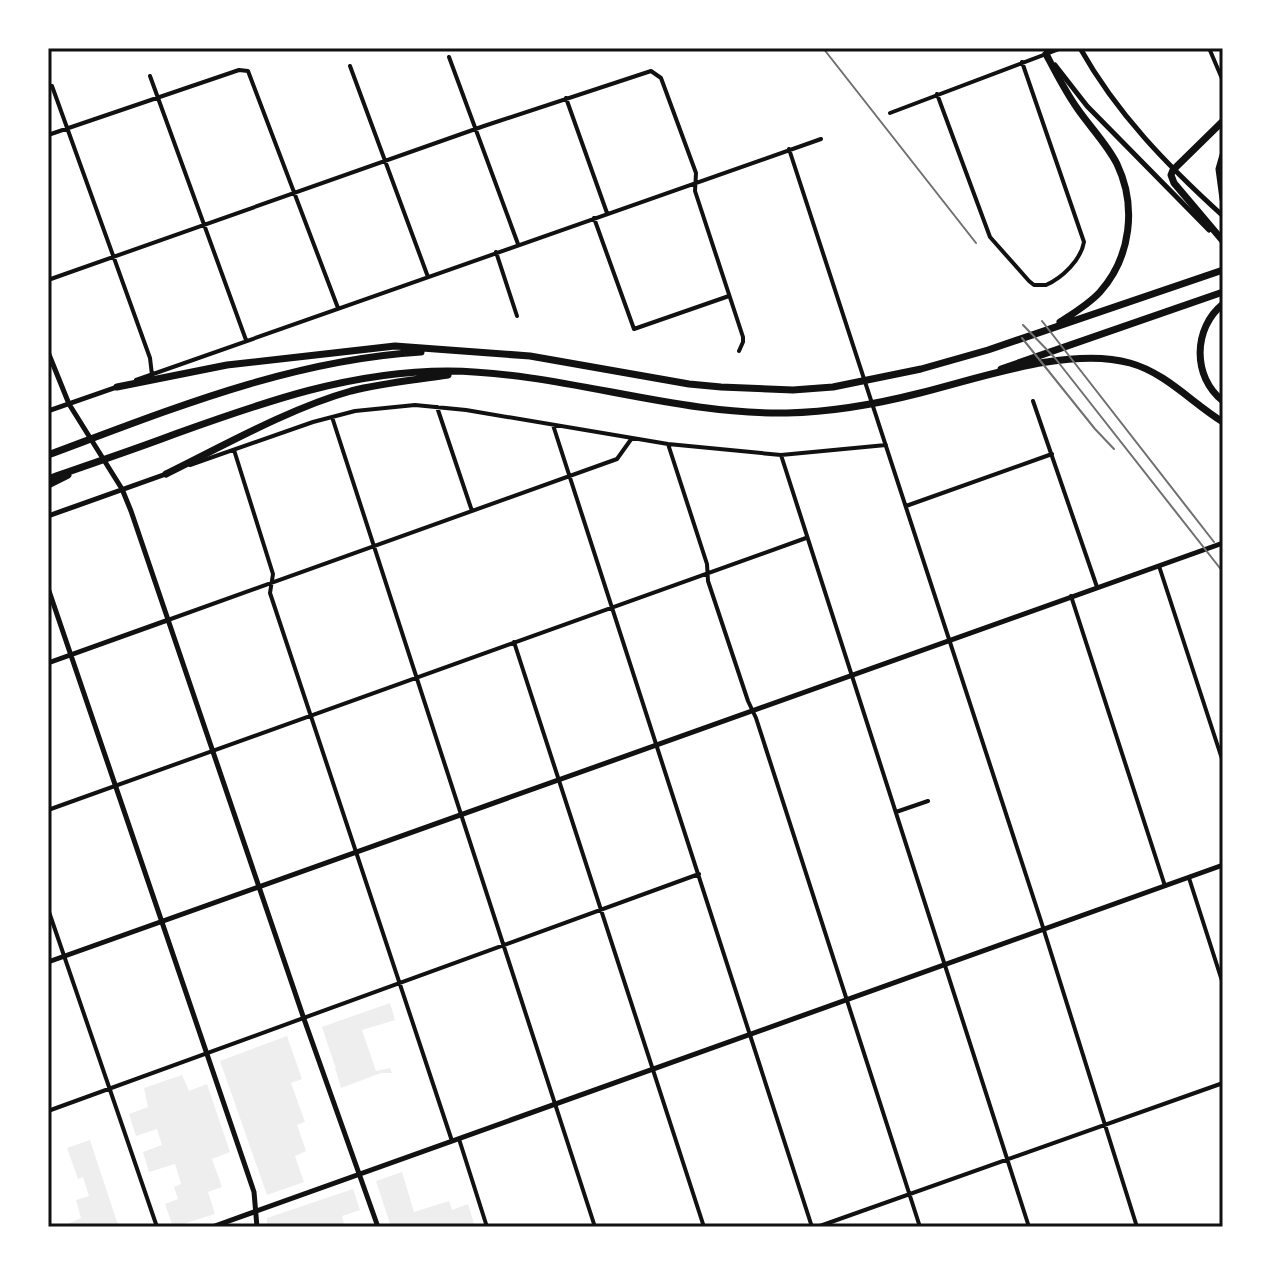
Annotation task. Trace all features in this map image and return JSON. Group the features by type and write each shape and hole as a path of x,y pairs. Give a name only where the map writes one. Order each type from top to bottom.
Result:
{"highway":[{"path":"1045,51 1069,97 1116,162 1124,182 1129,216 1122,252 1109,279 1088,303 1050,329"},
{"path":"1223,121 1171,175 1174,183 1223,242"},
{"path":"1223,155 1219,169 1223,199"},
{"path":"117,387 227,365 395,346 530,356 689,384 793,390 833,387 921,369 1223,270"},
{"path":"48,482 263,402 322,385 402,373 469,373 536,379 704,408 762,413 828,411 919,393 981,376 1223,292"},
{"path":"1223,304 1205,326 1200,350 1206,381 1223,401"},
{"path":"48,453 251,381 300,368 398,353 447,350"},
{"path":"981,376 1082,359 1112,359 1148,371 1223,422"},
{"path":"166,474 271,424 349,392 387,383 469,373"}],"street":[{"path":"890,113 1045,51 1062,48"},
{"path":"1080,48 1098,80 1125,116 1173,170 1223,216"},
{"path":"1209,48 1223,81"},
{"path":"1045,51 1087,106 1223,242"},
{"path":"449,57 518,244"},
{"path":"937,94 990,237 1029,281 1040,286 1052,282 1081,253 1084,242 1022,62"},
{"path":"350,66 428,277"},
{"path":"48,135 245,70 251,75 338,308"},
{"path":"48,280 566,98 646,72 655,72 661,78 696,173 695,191 743,337 739,351"},
{"path":"150,76 246,340"},
{"path":"52,86 115,256 150,358 152,375"},
{"path":"566,98 607,213"},
{"path":"48,411 821,139"},
{"path":"789,149 1044,929 1137,1227"},
{"path":"594,218 634,329 729,296"},
{"path":"496,252 517,316"},
{"path":"48,352 69,404 122,489 378,1227"},
{"path":"1033,401 1097,587"},
{"path":"48,516 332,417 387,407 437,407 668,444 781,455 886,445"},
{"path":"437,407 472,511"},
{"path":"332,417 595,1227"},
{"path":"553,425 815,1227 1223,1083"},
{"path":"48,663 617,459 632,438"},
{"path":"668,444 708,581 849,999 920,1227"},
{"path":"234,450 273,574 270,593 310,716 399,983 487,1227"},
{"path":"906,506 1052,454"},
{"path":"781,455 1029,1227"},
{"path":"48,810 807,538"},
{"path":"48,962 1223,543"},
{"path":"1159,566 1223,762"},
{"path":"48,588 254,1192 257,1227"},
{"path":"1071,596 1165,886"},
{"path":"514,642 704,1227"},
{"path":"896,812 928,801"},
{"path":"212,1227 1223,865"},
{"path":"48,1111 699,874"},
{"path":"1189,878 1223,984"},
{"path":"48,909 157,1227"}],"shaded area":[{"path":"390,1003 395,1020 362,1030 376,1071 390,1068 392,1073 381,1073 341,1088 337,1066 322,1027"},
{"path":"287,1036 302,1079 291,1083 305,1122 297,1125 306,1151 295,1156 304,1182 267,1195 220,1061"},
{"path":"182,1075 189,1091 207,1084 230,1152 212,1159 222,1187 208,1192 215,1214 173,1227 165,1204 178,1199 174,1187 181,1184 175,1164 149,1172 143,1152 162,1145 157,1129 136,1136 129,1114 148,1107 144,1088"},
{"path":"90,1140 118,1225 61,1227 81,1218 76,1200 89,1196 83,1177 78,1179 67,1148"},
{"path":"402,1172 414,1212 449,1201 452,1210 468,1204 475,1227 391,1227 376,1181"},
{"path":"353,1189 360,1210 342,1216 345,1227 267,1227 267,1218"}],"railway":[{"path":"823,48 976,243"},
{"path":"1042,321 1214,542"},
{"path":"1023,325 1055,358 1223,572"},
{"path":"1022,338 1114,449"}]}
